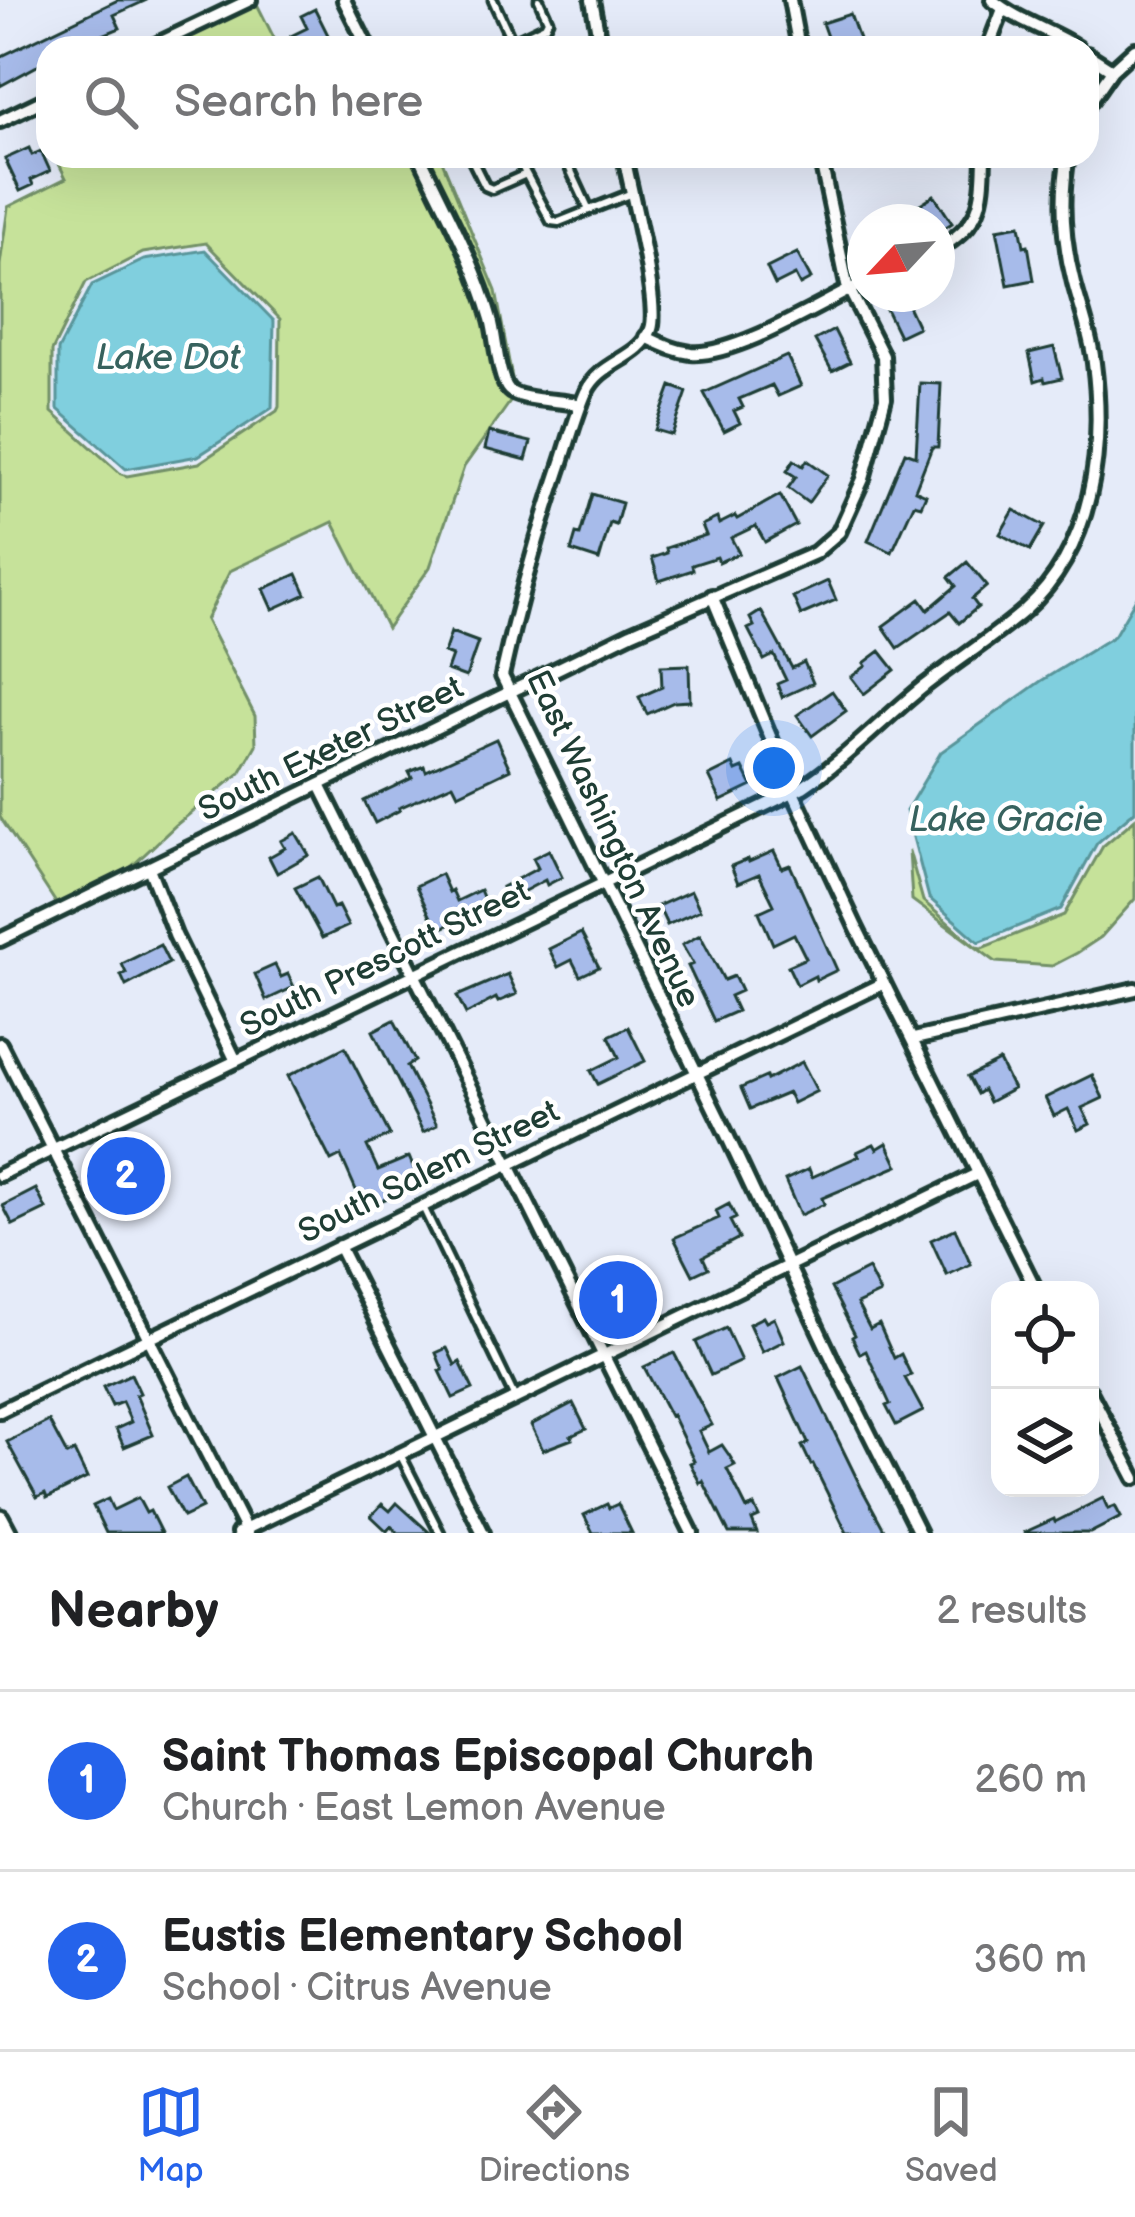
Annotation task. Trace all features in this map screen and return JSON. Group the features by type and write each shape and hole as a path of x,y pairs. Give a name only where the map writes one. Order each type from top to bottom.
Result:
{"main road":[{"path":"0,1518 8,1533"}],"street":[{"path":"174,36 250,0"},
{"path":"344,0 362,36"},
{"path":"592,0 599,36"},
{"path":"790,0 798,36"},
{"path":"991,36 998,4 1056,36"},
{"path":"1099,89 1135,50"},
{"path":"1099,62 1112,70"},
{"path":"0,122 36,104"},
{"path":"426,168 480,284 508,389 525,398 581,405"},
{"path":"627,168 652,318 646,337 688,352 725,350 847,291"},
{"name":"South Exeter Street","path":"822,168 847,282"},
{"path":"955,237 977,215 982,168"},
{"name":"South Prescott Street","path":"0,1175 793,792 833,766 912,696 1028,608 1062,566 1077,538 1093,473 1098,388 1066,239 1062,208 1067,168"},
{"name":"South Exeter Street","path":"0,940 712,596 815,553 848,517 880,422 883,356 861,312"},
{"name":"East Washington Avenue","path":"646,337 638,350 600,372 581,405 536,539 502,676 920,1533"},
{"path":"712,596 793,792 1031,1281"},
{"path":"320,785 692,1533"},
{"path":"149,868 175,935 236,1061"},
{"name":"South Salem Street","path":"0,1411 884,983"},
{"path":"914,1040 1135,988"},
{"path":"0,1044 244,1532 977,1174"},
{"path":"339,1246 483,1533"},
{"path":"1099,1409 1135,1478"}],"lane":[{"path":"493,0 509,36"},
{"path":"528,36 548,20 538,0"},
{"path":"476,168 484,186 492,189 526,175"},
{"path":"523,168 551,221 632,193"},
{"path":"570,168 589,210"},
{"path":"422,1206 515,1398"},
{"path":"400,1454 440,1533"}],"green space":[{"path":"241,0 255,0 273,36 164,36"},
{"path":"61,168 445,168 496,291 515,395 464,467 430,567 387,628 333,522 230,571 206,620 255,716 256,745 240,773 131,867 58,906 0,817 0,265 8,207 66,178","holes":["206,243 280,319 279,407 199,463 127,476 52,412 52,351 86,282 143,253"]},
{"path":"1135,819 1135,899 1101,937 1052,966 996,962 912,900 909,851 923,901 982,948 1064,915 1103,846"}],"water":[{"name":"Lake Dot","path":"205,250 274,321 272,408 198,456 126,469 58,409 58,350 92,285 144,260"},
{"name":"Lake Gracie","path":"1135,600 1135,811 1097,843 1061,909 979,942 929,898 906,811 941,752 1114,636"}],"building":[{"path":"118,0 147,0 114,15 120,28 101,36 43,36"},
{"path":"315,9 328,36 291,36 307,28 301,16"},
{"path":"850,14 858,36 827,36 822,23"},
{"path":"36,40 36,66 0,86 0,57"},
{"path":"29,148 32,155 36,153 36,168 50,171 20,191 5,159"},
{"path":"1020,225 1034,280 1008,285 997,229"},
{"path":"797,253 811,279 800,285 795,275 775,285 767,268"},
{"path":"887,312 911,312 918,327 899,336"},
{"path":"834,330 850,362 832,371 815,340"},
{"path":"1054,347 1062,378 1035,381 1029,353"},
{"path":"787,356 801,386 778,396 772,385 739,399 743,407 734,411 740,423 724,431 704,393"},
{"path":"920,383 941,384 938,447 932,447 915,490 926,495 921,506 914,504 892,552 868,541 905,452 916,456"},
{"path":"671,386 687,392 672,435 655,430"},
{"path":"489,432 531,442 526,460 485,449"},
{"path":"794,460 803,466 807,460 828,475 808,503 788,488 796,477 787,471"},
{"path":"592,494 622,503 616,525 610,523 599,560 571,551"},
{"path":"780,495 796,525 765,542 756,526 731,538 739,553 719,562 717,557 692,565 693,570 659,581 652,558 667,553 666,548 706,535 702,525 717,518 719,524 737,519"},
{"path":"1014,510 1044,526 1030,550 1000,534"},
{"path":"967,562 987,586 972,599 978,607 959,623 950,612 898,648 883,626 920,599 928,610 956,586 949,577"},
{"path":"297,574 306,594 273,609 264,589"},
{"path":"828,581 836,600 801,615 793,597"},
{"path":"761,611 792,668 804,662 813,683 782,697 777,684 786,680 774,655 764,660 748,629 754,626 750,618"},
{"path":"451,632 478,642 466,677 447,670 452,656 444,653"},
{"path":"880,651 895,670 864,694 851,677"},
{"path":"689,665 690,701 674,702 647,714 639,697 662,687 661,666"},
{"path":"832,691 846,711 812,736 797,715"},
{"path":"496,739 510,769 458,794 453,784 375,823 364,801 412,778 409,772 424,766 426,771"},
{"path":"733,764 736,771 743,768 752,786 721,801 709,776"},
{"path":"296,833 309,855 277,873 269,857 285,848 281,841"},
{"path":"549,850 562,877 547,885 545,880 509,899 502,887 538,868 533,858"},
{"path":"774,851 782,868 790,865 837,970 797,985 788,966 806,958 794,934 773,944 759,912 774,905 759,874 738,883 731,866"},
{"path":"441,874 457,901 480,890 489,911 437,930 416,886"},
{"path":"318,877 348,926 322,938 295,888"},
{"path":"691,891 700,910 667,925 658,906"},
{"path":"581,933 599,967 580,976 572,960 558,967 549,949"},
{"path":"700,935 724,980 734,976 741,991 730,996 737,1011 714,1021 682,945"},
{"path":"160,945 169,963 126,986 122,964"},
{"path":"275,965 281,977 288,974 294,987 266,1000 255,974"},
{"path":"508,974 517,994 498,1002 496,998 466,1014 457,996"},
{"path":"394,1020 415,1061 407,1066 437,1125 423,1132 373,1031"},
{"path":"628,1027 645,1061 598,1084 591,1071 619,1057 609,1036"},
{"path":"345,1047 390,1135 367,1146 378,1170 409,1157 418,1178 364,1208 341,1156 331,1161 288,1076"},
{"path":"999,1061 1013,1089 989,1102 983,1090 977,1094 968,1077"},
{"path":"802,1062 817,1091 793,1103 788,1093 750,1109 741,1088"},
{"path":"1092,1075 1103,1098 1082,1108 1090,1124 1078,1130 1068,1109 1054,1116 1045,1098"},
{"path":"887,1143 898,1166 822,1198 824,1204 800,1215 785,1180 809,1169 812,1177 874,1144 877,1149"},
{"path":"36,1189 46,1209 13,1225 3,1206"},
{"path":"729,1204 736,1218 730,1221 739,1238 703,1257 708,1268 693,1275 674,1238 719,1218 716,1211"},
{"path":"955,1229 971,1264 947,1275 931,1240"},
{"path":"868,1269 880,1293 857,1304 870,1329 879,1324 894,1358 901,1354 911,1375 905,1378 923,1411 896,1425 866,1351 860,1354 831,1288"},
{"path":"763,1317 766,1322 774,1318 784,1341 762,1352 749,1324"},
{"path":"726,1328 741,1361 711,1375 696,1342"},
{"path":"447,1348 473,1389 453,1398 436,1353"},
{"path":"674,1353 712,1425 699,1431 709,1452 722,1445 735,1465 727,1469 747,1509 754,1506 759,1517 752,1520 757,1533 729,1533 644,1367"},
{"path":"802,1366 886,1533 847,1533 811,1465 802,1446 808,1443 778,1378"},
{"path":"131,1374 153,1435 124,1447 116,1429 131,1422 122,1402 112,1406 103,1387"},
{"path":"573,1403 586,1429 543,1450 531,1425"},
{"path":"49,1421 67,1455 74,1451 87,1478 47,1498 45,1493 37,1497 7,1442"},
{"path":"186,1477 202,1508 183,1517 167,1487"},
{"path":"138,1498 161,1533 106,1533 93,1506 108,1499 113,1510"},
{"path":"1103,1498 1108,1509 1115,1506 1121,1517 1090,1533 1023,1533 1055,1522"},
{"path":"397,1503 430,1533 398,1533 391,1526 387,1531 371,1516 382,1504 390,1511"},
{"path":"607,1504 609,1508 618,1504 632,1533 593,1533 584,1515"}],"place":[{"name":"Eustis Elementary School","path":"126,1176"},
{"name":"Saint Thomas Episcopal Church","path":"618,1300"}]}
